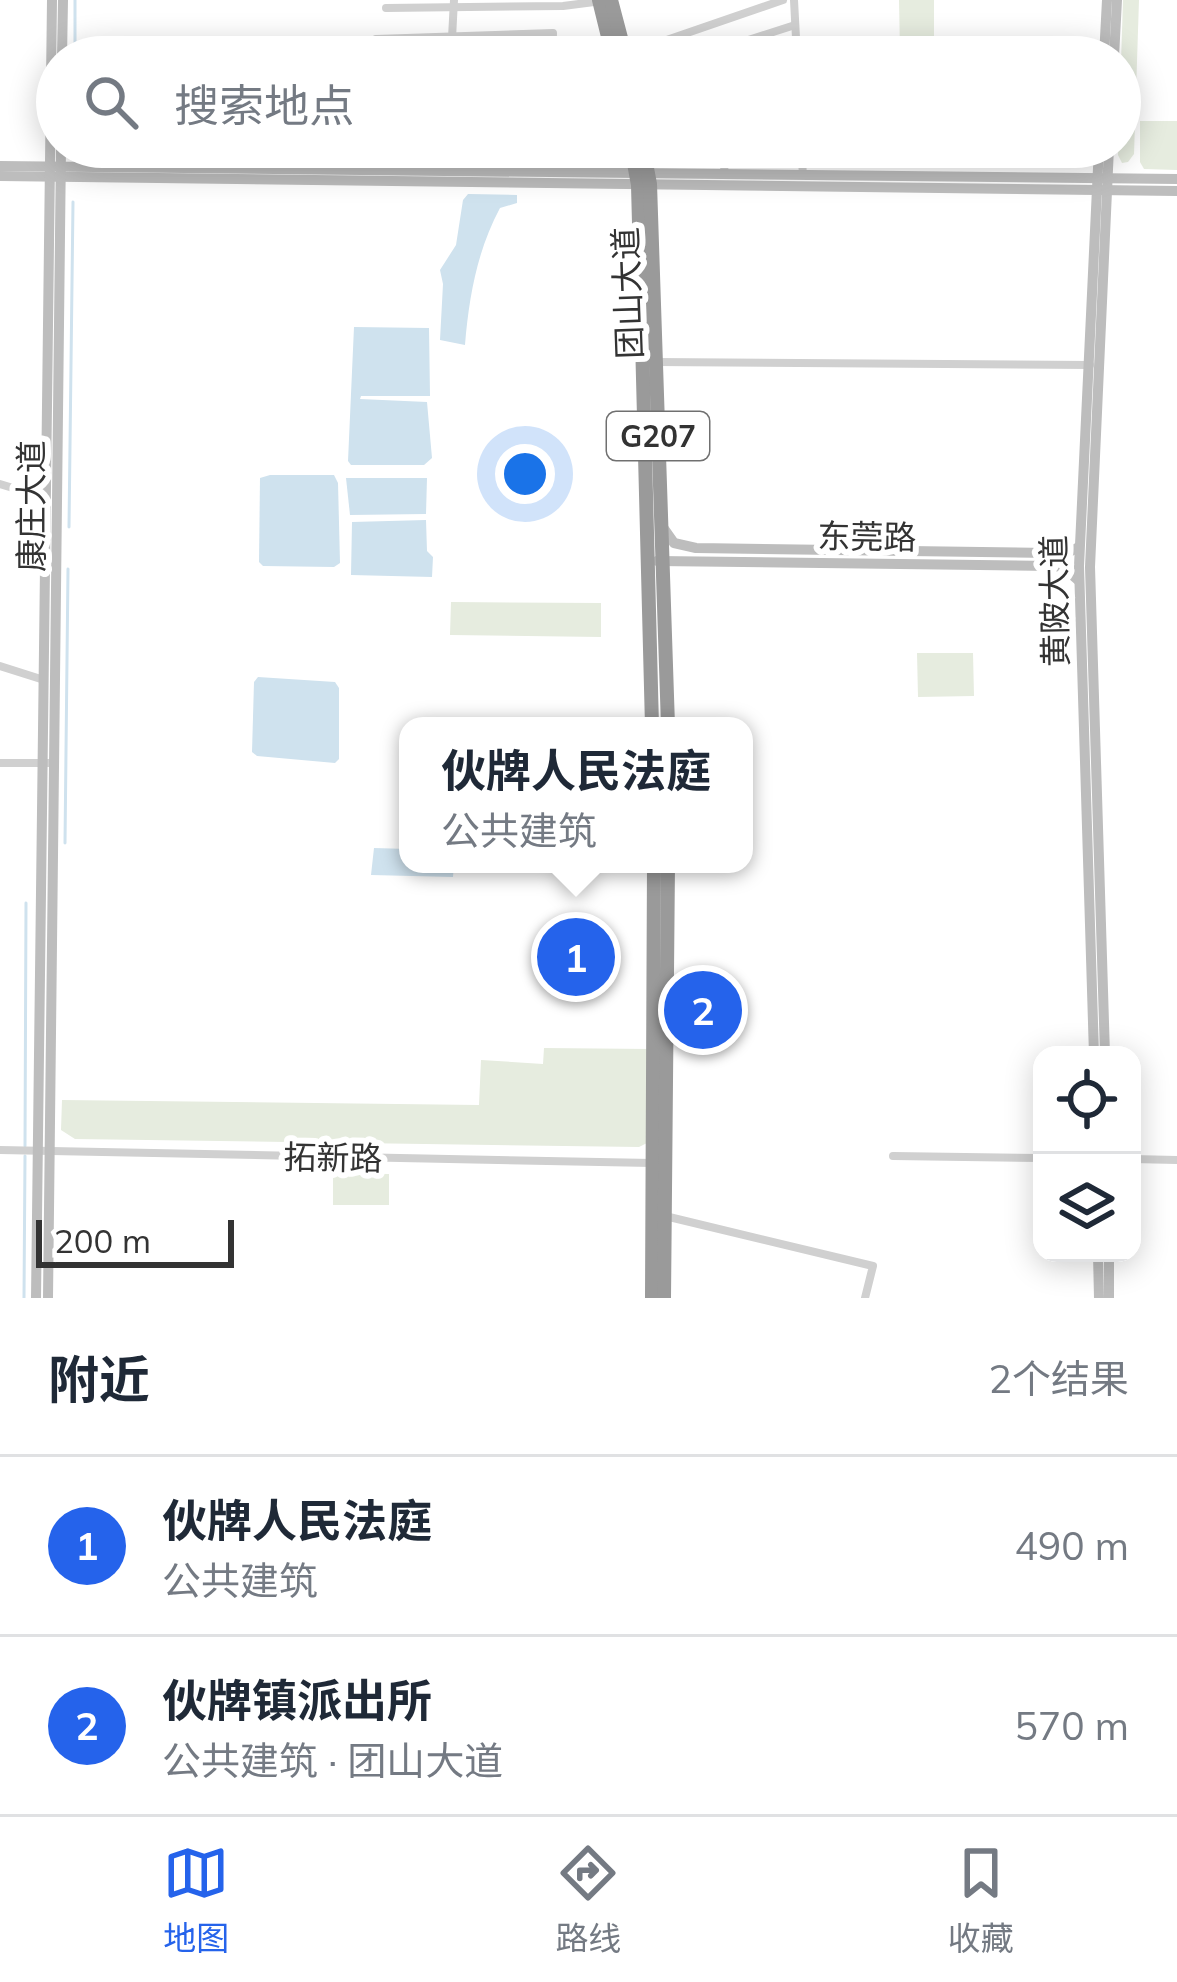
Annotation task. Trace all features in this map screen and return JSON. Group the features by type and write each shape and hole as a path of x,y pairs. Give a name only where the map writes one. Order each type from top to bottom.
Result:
{"highway":[{"path":"610,0 617,36"},
{"path":"599,1 613,36"},
{"name":"团山大道","path":"639,168 643,179"},
{"name":"团山大道","path":"643,168 655,561 652,717"},
{"name":"团山大道","path":"649,362 661,525 655,561 667,717"},
{"path":"654,873 664,1298"},
{"path":"652,1298 668,873"}],"main road":[{"name":"康庄大道","path":"52,0 53,36"},
{"path":"62,36 63,0"},
{"path":"1105,36 1107,0"},
{"path":"1115,36 1117,0"},
{"path":"0,166 56,172 643,179 1102,184 1177,179"},
{"name":"康庄大道","path":"36,1298 43,1151 56,168"},
{"name":"康庄大道","path":"49,763 47,498 57,168"},
{"name":"黄陂大道","path":"1101,168 1102,184"},
{"name":"黄陂大道","path":"1094,1046 1079,547 1105,168"},
{"path":"0,176 446,171 643,179 803,175 1102,184 1177,191"},
{"name":"黄陂大道","path":"1092,366 1090,567 1105,1046"},
{"name":"东莞路","path":"661,525 674,543 697,548 1049,553 1079,547"},
{"name":"东莞路","path":"655,561 1051,566 1063,567 1079,581"},
{"name":"康庄大道","path":"43,1151 48,1298"},
{"path":"1098,1262 1099,1298"},
{"path":"1109,1262 1109,1298"}],"street":[{"path":"386,8 610,0"},
{"path":"679,36 783,0"},
{"path":"794,0 796,36"},
{"path":"454,4 452,36 553,36"},
{"path":"761,36 795,25"},
{"path":"724,168 725,175"},
{"path":"803,168 803,175"},
{"path":"649,362 1092,366"},
{"path":"0,484 47,498"},
{"path":"0,666 45,681"},
{"path":"0,763 49,763"},
{"name":"拓新路","path":"0,1150 660,1164"},
{"path":"892,1156 1033,1158"},
{"path":"1141,1159 1177,1160"},
{"path":"665,1216 873,1266 865,1298"}],"shaded area":[{"path":"899,0 934,0 934,36 900,36"},
{"path":"1123,0 1139,0 1138,36 1122,36"},
{"path":"1141,121 1177,121 1177,170 1144,169"},
{"path":"451,602 601,603 601,637 450,635"},
{"path":"917,653 973,653 974,696 918,697"},
{"path":"544,1048 650,1049 649,1142 639,1147 75,1139 61,1130 62,1100 479,1105 481,1060 543,1064"},
{"path":"333,1173 389,1174 389,1205 333,1205"}],"water":[{"path":"468,194 517,195 517,203 500,208 485,241 465,345 440,340 440,270 456,245"},
{"path":"354,327 429,328 430,396 360,399 427,402 432,458 424,465 351,465 348,461"},
{"path":"334,475 340,563 334,567 263,566 259,562 260,478"},
{"path":"346,478 427,478 426,514 350,515"},
{"path":"426,520 432,577 351,575 352,522"},
{"path":"258,677 335,682 339,688 339,759 335,763 252,752"},
{"path":"374,848 399,849 399,873 453,873 453,877 371,875"}],"waterway":[{"path":"75,0 75,36"},
{"path":"69,527 73,202"},
{"path":"65,843 68,569"},
{"path":"25,1146 26,903"},
{"path":"24,1298 25,1156"}],"place":[{"name":"伙牌人民法庭","path":"576,957"},
{"name":"伙牌镇派出所","path":"703,1010"}]}
